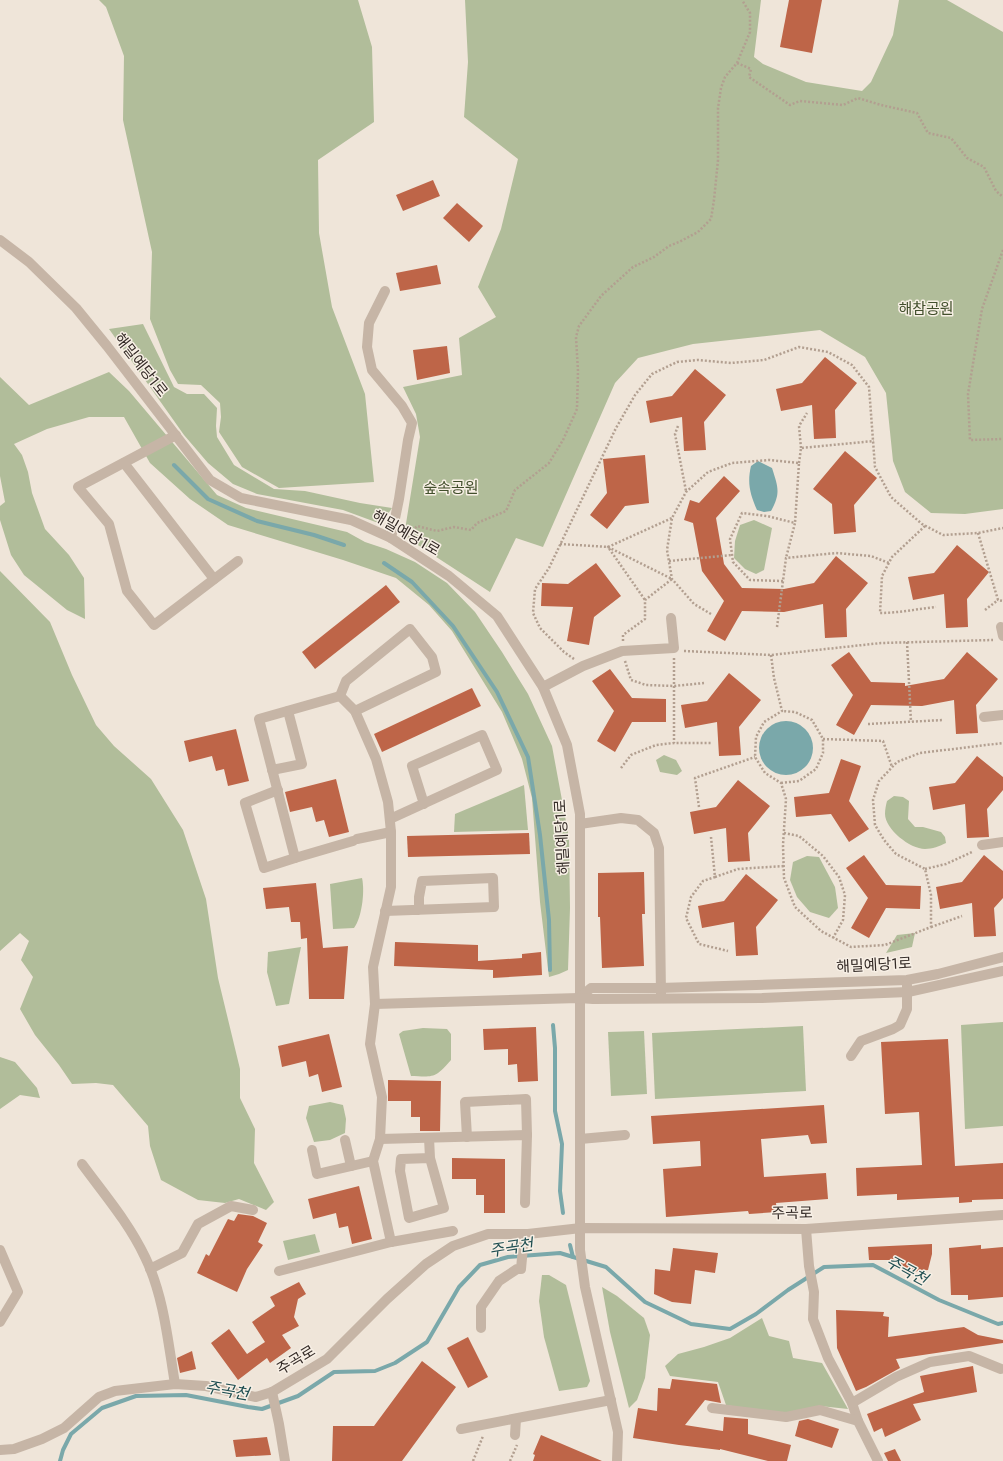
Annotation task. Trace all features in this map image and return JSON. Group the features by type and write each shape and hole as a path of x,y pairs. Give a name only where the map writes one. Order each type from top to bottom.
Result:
{"street":[{"name":"해밀예당1로","path":"0,240 28,262 76,308 210,480 241,498 351,520 391,538 449,576 497,616 543,687 567,745 580,814 579,998"},
{"path":"385,291 369,323 367,348 368,355 372,370 402,406 412,423 408,440 400,499 391,538"},
{"path":"176,435 78,487 109,524 128,591 154,625 238,561"},
{"path":"124,463 214,579"},
{"path":"543,687 583,666 622,652 674,648 671,618"},
{"path":"340,696 346,681 410,629 432,657 436,672 355,711"},
{"path":"295,858 259,719 340,696"},
{"path":"340,696 355,711 376,759 388,802 390,819 390,887 373,967 375,1004 370,1044 382,1097 380,1139 372,1161 391,1242"},
{"path":"272,770 302,764 288,711"},
{"path":"984,717 1003,715"},
{"path":"390,819 424,804 497,770 482,734 412,766 424,804"},
{"path":"278,790 245,803 264,868 355,840 391,832"},
{"path":"580,824 621,818 638,820 654,832 659,848 661,999"},
{"path":"982,845 1003,842"},
{"path":"385,911 494,908 494,878 422,881 419,896 419,910"},
{"name":"해밀예당1로","path":"579,998 591,988 660,988 907,980 938,974 1003,957"},
{"name":"해밀예당1로","path":"579,998 762,998 908,992 1003,971"},
{"path":"851,1056 861,1041 900,1025 907,1009 907,980"},
{"path":"375,1004 579,998 580,1250 585,1287 618,1432 617,1461"},
{"path":"467,1137 465,1102 526,1099 527,1136 525,1203"},
{"path":"580,1139 625,1135"},
{"path":"380,1139 527,1136"},
{"path":"429,1138 430,1158 444,1208 409,1218 400,1171 401,1159 430,1158"},
{"path":"345,1140 351,1166"},
{"path":"312,1150 317,1174 372,1161"},
{"path":"82,1164 121,1217 145,1257 156,1285 166,1328 175,1384"},
{"path":"150,1270 182,1253 198,1224 231,1206 253,1210"},
{"name":"주곡로","path":"0,1450 14,1449 54,1433 64,1428 99,1397 108,1393 131,1388 175,1384 206,1386 256,1397 272,1392 328,1359 392,1294 426,1264 453,1246 488,1234 528,1234 581,1228 806,1229 1003,1215"},
{"path":"806,1229 809,1266 814,1292 813,1319 828,1358 852,1403 858,1421 878,1461"},
{"path":"279,1271 391,1242 453,1231"},
{"path":"481,1328 481,1307 499,1281 517,1269 521,1269 523,1247 528,1234"},
{"path":"0,1250 18,1292 0,1322"},
{"path":"852,1403 896,1378 930,1362 969,1356 1001,1369"},
{"path":"272,1392 285,1461"},
{"path":"462,1429 611,1400"},
{"path":"712,1408 786,1417 820,1410 858,1421"},
{"path":"516,1419 516,1440"}],"path":[{"path":"400,544 417,526 437,531 454,527 471,530 477,522 506,511 515,490 549,463 563,440 578,409 576,337 579,326 601,296 633,266 654,257 669,246 698,232 711,219 718,160 718,108 721,88 725,77 737,63 750,32 750,13 742,0"},
{"path":"737,63 751,69 749,77 790,105 800,101 843,106 858,98 917,113 928,133 951,138 967,158 984,167 996,191 1003,197"},
{"path":"1003,250 982,309 968,394 970,440 1003,439"},
{"path":"583,666 564,652 540,628 533,613 535,589 549,568 616,428 635,395 652,374 677,362 698,360 731,363 764,360 799,347 828,352 852,365 869,387 875,467 891,497 926,526 943,535 978,533 1003,528"},
{"path":"777,628 786,558 795,523 801,448 799,426 808,413"},
{"path":"678,426 675,434 686,492"},
{"path":"801,448 874,441"},
{"path":"672,579 667,550 672,518 686,492 708,472 732,464 769,460 799,463"},
{"path":"783,581 750,580 733,562 730,540 742,513 767,516 795,523"},
{"path":"608,547 672,518"},
{"path":"926,526 892,557 882,576 880,613 892,613 936,607"},
{"path":"978,533 998,600"},
{"path":"560,544 608,547 672,579 694,604 711,614"},
{"path":"608,547 645,600 645,619 623,635 622,652 631,680 646,685 674,686 704,683"},
{"path":"786,558 836,553 871,556 889,563"},
{"path":"669,561 732,555"},
{"path":"645,600 672,579"},
{"path":"998,600 1003,601"},
{"path":"986,610 998,600"},
{"path":"689,652 771,655 881,643 1000,634"},
{"path":"907,642 911,722"},
{"path":"674,648 674,743"},
{"path":"771,655 774,678 782,711"},
{"path":"782,711 795,712 812,720 823,738 822,753 816,769 799,781 781,783 765,773 755,757 756,737 764,722 782,711"},
{"path":"868,724 943,720"},
{"path":"823,738 883,741 892,767"},
{"path":"621,768 631,754 656,745 674,743 711,743"},
{"path":"972,852 946,864 925,869 896,854 875,825 873,800 879,780 897,762 920,753 1003,743"},
{"path":"699,807 695,778 755,757"},
{"path":"781,783 786,799 784,878 795,907 820,931 851,947 885,945 962,916"},
{"path":"784,833 799,836 823,856 839,877 845,894 843,920 833,938"},
{"path":"711,837 715,877"},
{"path":"728,951 699,944 686,918 690,897 703,881 738,869 784,866"},
{"path":"925,869 931,895 931,927"},
{"path":"472,1461 488,1425"},
{"path":"510,1461 516,1440"}],"green space":[{"path":"99,0 358,0 372,47 374,122 318,160 319,233 332,307 365,394 374,482 279,488 242,467 219,432 221,417 220,403 201,385 178,384 170,370 150,319 152,252 123,120 124,56 106,7"},
{"path":"465,0 761,0 754,57 763,64 806,82 862,91 871,82 893,35 899,0 947,0 1003,32 1003,509 965,514 931,513 905,492 893,461 886,393 865,357 820,330 693,344 638,358 615,383 543,547 516,538 490,592 404,536 420,437 416,414 403,387 462,375 459,338 496,317 478,287 501,229 518,159 464,117 468,62"},
{"path":"143,324 174,387 187,394 204,394 217,408 217,437 234,465 274,489 305,491 360,503 392,508 381,524 343,510 257,494 233,484 208,463 184,435 109,329"},
{"path":"109,372 129,391 217,495 246,508 347,532 365,542 386,549 415,562 447,583 475,612 528,694 552,746 569,838 570,908 568,970 549,977 540,902 532,798 522,759 502,712 452,631 429,605 396,578 343,560 228,525 190,499 150,463 124,417 89,417 47,429 14,444 22,455 28,472 32,493 45,529 69,555 84,578 85,619 67,610 24,575 11,555 0,520 0,506 5,502 0,476 0,377 29,405"},
{"path":"754,520 772,528 764,570 756,574 745,569 734,558 735,541 740,525"},
{"path":"0,571 50,622 72,675 96,725 114,746 151,779 183,830 206,899 218,978 240,1069 240,1098 255,1129 254,1163 274,1202 266,1210 239,1199 225,1203 198,1200 161,1180 150,1146 148,1126 113,1085 96,1083 72,1084 35,1035 20,1009 33,977 21,960 29,941 20,933 0,951"},
{"path":"664,755 676,760 682,771 677,775 660,772 656,760"},
{"path":"524,785 528,830 454,832 455,814"},
{"path":"894,796 903,797 909,801 908,819 915,827 923,827 941,832 945,837 946,843 925,849 912,846 899,837 889,826 885,814 887,801"},
{"path":"807,856 819,857 835,887 838,908 829,918 810,912 797,897 790,880 793,862"},
{"path":"362,878 362,904 357,923 354,928 333,929 330,884"},
{"path":"915,933 912,947 886,953 897,935"},
{"path":"301,947 289,1004 276,1006 267,972 268,952"},
{"path":"1003,1022 1003,1126 965,1129 961,1025"},
{"path":"803,1026 806,1091 655,1099 652,1033"},
{"path":"423,1028 447,1029 451,1034 451,1060 434,1075 411,1076 399,1034 403,1031"},
{"path":"644,1031 647,1094 611,1096 608,1032"},
{"path":"0,1057 15,1062 37,1088 40,1098 20,1095 0,1109"},
{"path":"330,1102 343,1105 346,1119 345,1133 330,1140 314,1142 306,1118 309,1106"},
{"path":"315,1234 320,1252 288,1260 283,1241"},
{"path":"542,1275 549,1275 566,1285 590,1381 587,1387 559,1391 544,1337 539,1301"},
{"path":"602,1287 617,1296 644,1318 650,1335 645,1378 637,1400 629,1408 610,1332"},
{"path":"762,1318 769,1336 789,1341 793,1358 822,1363 848,1409 820,1406 789,1412 768,1412 726,1405 718,1382 670,1376 665,1366 678,1354 730,1338"}],"water":[{"path":"758,461 772,468 776,480 778,490 771,511 764,512 757,510 751,494 749,478 751,466"},
{"path":"786,721 796,723 805,729 811,738 813,748 811,758 805,767 796,773 786,775 776,773 767,767 761,758 759,748 761,738 767,729 776,723"}],"building":[{"path":"789,0 822,0 812,53 780,47"},
{"path":"433,180 440,196 403,211 396,195"},
{"path":"457,203 483,226 469,242 443,218"},
{"path":"437,265 441,284 400,291 396,273"},
{"path":"447,346 450,373 417,380 413,350"},
{"path":"825,357 857,383 835,410 836,438 814,439 812,405 781,411 776,389 802,383"},
{"path":"695,369 726,395 704,422 706,450 684,451 682,417 650,423 646,401 672,396"},
{"path":"845,451 877,478 854,505 856,532 834,534 832,504 813,489"},
{"path":"645,455 649,503 625,506 607,529 590,515 607,493 603,459"},
{"path":"724,476 740,491 716,518 724,564 742,588 784,589 814,583 836,556 868,583 846,609 847,637 825,638 823,604 784,612 742,611 725,641 707,631 724,601 702,571 693,523 684,520 690,500 699,503"},
{"path":"957,545 989,572 967,599 968,627 946,628 944,594 913,600 908,577 934,573"},
{"path":"596,563 621,596 594,617 589,645 567,641 573,607 541,606 542,583 568,584"},
{"path":"386,585 400,602 315,669 302,652"},
{"path":"849,652 871,682 905,683 905,686 944,679 967,652 998,679 976,705 978,733 956,734 954,700 922,706 871,705 854,735 836,725 853,695 831,665"},
{"path":"610,669 632,698 666,699 666,722 632,722 615,752 597,741 614,711 592,681"},
{"path":"729,673 761,700 739,727 741,755 719,756 717,722 685,728 681,705 707,701"},
{"path":"472,688 481,706 382,752 374,734"},
{"path":"236,729 249,781 228,786 224,769 216,771 212,756 189,762 184,741"},
{"path":"977,756 1003,777 1003,790 987,809 989,837 967,838 965,804 933,810 929,787 955,783"},
{"path":"841,759 861,766 849,801 869,829 849,842 831,814 796,817 794,797 829,793"},
{"path":"336,779 349,832 329,837 324,820 316,822 312,807 290,812 285,792"},
{"path":"738,780 770,806 748,833 750,861 728,862 726,828 694,834 690,812 716,807"},
{"path":"529,833 530,854 408,857 407,836"},
{"path":"864,855 886,885 921,886 920,909 886,908 869,938 851,928 868,898 846,868"},
{"path":"984,855 1003,871 1003,898 994,908 996,936 974,937 972,903 940,909 936,887 962,882"},
{"path":"644,872 645,914 642,914 644,966 602,968 600,917 598,917 598,873"},
{"path":"746,874 778,900 756,927 758,955 736,956 734,922 702,928 698,906 724,901"},
{"path":"316,883 323,948 348,946 344,999 309,999 307,938 301,939 300,922 291,922 289,907 266,909 263,888"},
{"path":"395,942 478,945 478,961 522,958 522,954 541,952 542,975 493,978 493,970 394,966"},
{"path":"536,1027 538,1081 518,1082 517,1064 508,1065 508,1049 484,1050 483,1029"},
{"path":"329,1034 342,1087 322,1092 318,1074 309,1077 306,1061 282,1067 278,1046"},
{"path":"948,1039 955,1166 1003,1163 1003,1199 972,1200 972,1202 959,1203 959,1197 897,1200 897,1194 857,1196 856,1168 922,1165 919,1112 885,1114 881,1042"},
{"path":"388,1080 441,1081 440,1131 420,1131 420,1117 411,1117 411,1101 388,1101"},
{"path":"824,1105 827,1143 811,1144 808,1135 761,1139 764,1177 826,1173 828,1199 776,1203 777,1212 749,1214 748,1211 666,1217 663,1169 701,1166 700,1141 653,1144 651,1116"},
{"path":"452,1158 505,1159 505,1213 484,1213 484,1195 476,1195 476,1179 452,1179"},
{"path":"359,1186 372,1239 352,1244 348,1226 339,1228 336,1213 313,1219 308,1199"},
{"path":"238,1214 253,1216 267,1223 258,1242 263,1245 247,1269 237,1292 197,1273 206,1254 209,1256 228,1219 234,1221"},
{"path":"932,1244 932,1254 928,1270 911,1272 891,1260 869,1260 868,1247"},
{"path":"981,1245 981,1249 1003,1247 1003,1297 968,1300 968,1295 951,1295 949,1248"},
{"path":"673,1248 718,1253 715,1273 695,1270 691,1304 672,1302 654,1294 655,1269 670,1271"},
{"path":"299,1282 306,1294 298,1299 294,1317 299,1326 282,1335 291,1348 270,1363 267,1358 238,1380 211,1343 229,1329 247,1354 265,1342 252,1322 275,1306 270,1297"},
{"path":"836,1310 884,1312 883,1316 889,1317 888,1337 964,1327 978,1335 1003,1340 1003,1343 896,1359 900,1368 856,1391 837,1348"},
{"path":"468,1337 488,1377 468,1388 447,1348"},
{"path":"192,1351 196,1369 180,1373 177,1358"},
{"path":"422,1361 456,1387 402,1461 332,1461 333,1426 374,1426"},
{"path":"973,1366 977,1392 913,1404 921,1420 885,1437 882,1428 874,1432 867,1414 924,1392 920,1376"},
{"path":"672,1379 717,1384 721,1403 705,1400 685,1425 723,1431 724,1417 748,1419 748,1434 791,1445 787,1461 768,1461 720,1449 633,1438 638,1408 657,1411 658,1388 670,1389"},
{"path":"808,1419 839,1429 832,1448 795,1436 799,1421"},
{"path":"541,1435 602,1461 533,1461 535,1455 533,1454"},
{"path":"267,1437 271,1455 236,1457 233,1440"},
{"path":"895,1449 901,1461 888,1461 884,1453"}],"waterway":[{"path":"174,465 208,499 257,521 314,535 344,545"},
{"path":"384,563 412,582 453,626 497,692 528,757 540,835 549,920 550,970"},
{"path":"553,1025 555,1048 555,1111 562,1144 560,1191 563,1213"},
{"path":"570,1245 573,1257"},
{"name":"주곡천","path":"60,1461 63,1450 71,1434 102,1408 136,1396 186,1395 262,1409 298,1396 334,1372 375,1371 395,1363 427,1342 459,1287 480,1265 508,1257 560,1253 606,1267 645,1302 691,1324 730,1329 756,1314 788,1290 824,1267 873,1265 939,1300 998,1324 1003,1323"}],"park label":[{"name":"해참공원","path":"926,309"},
{"name":"숲속공원","path":"451,488"}]}
